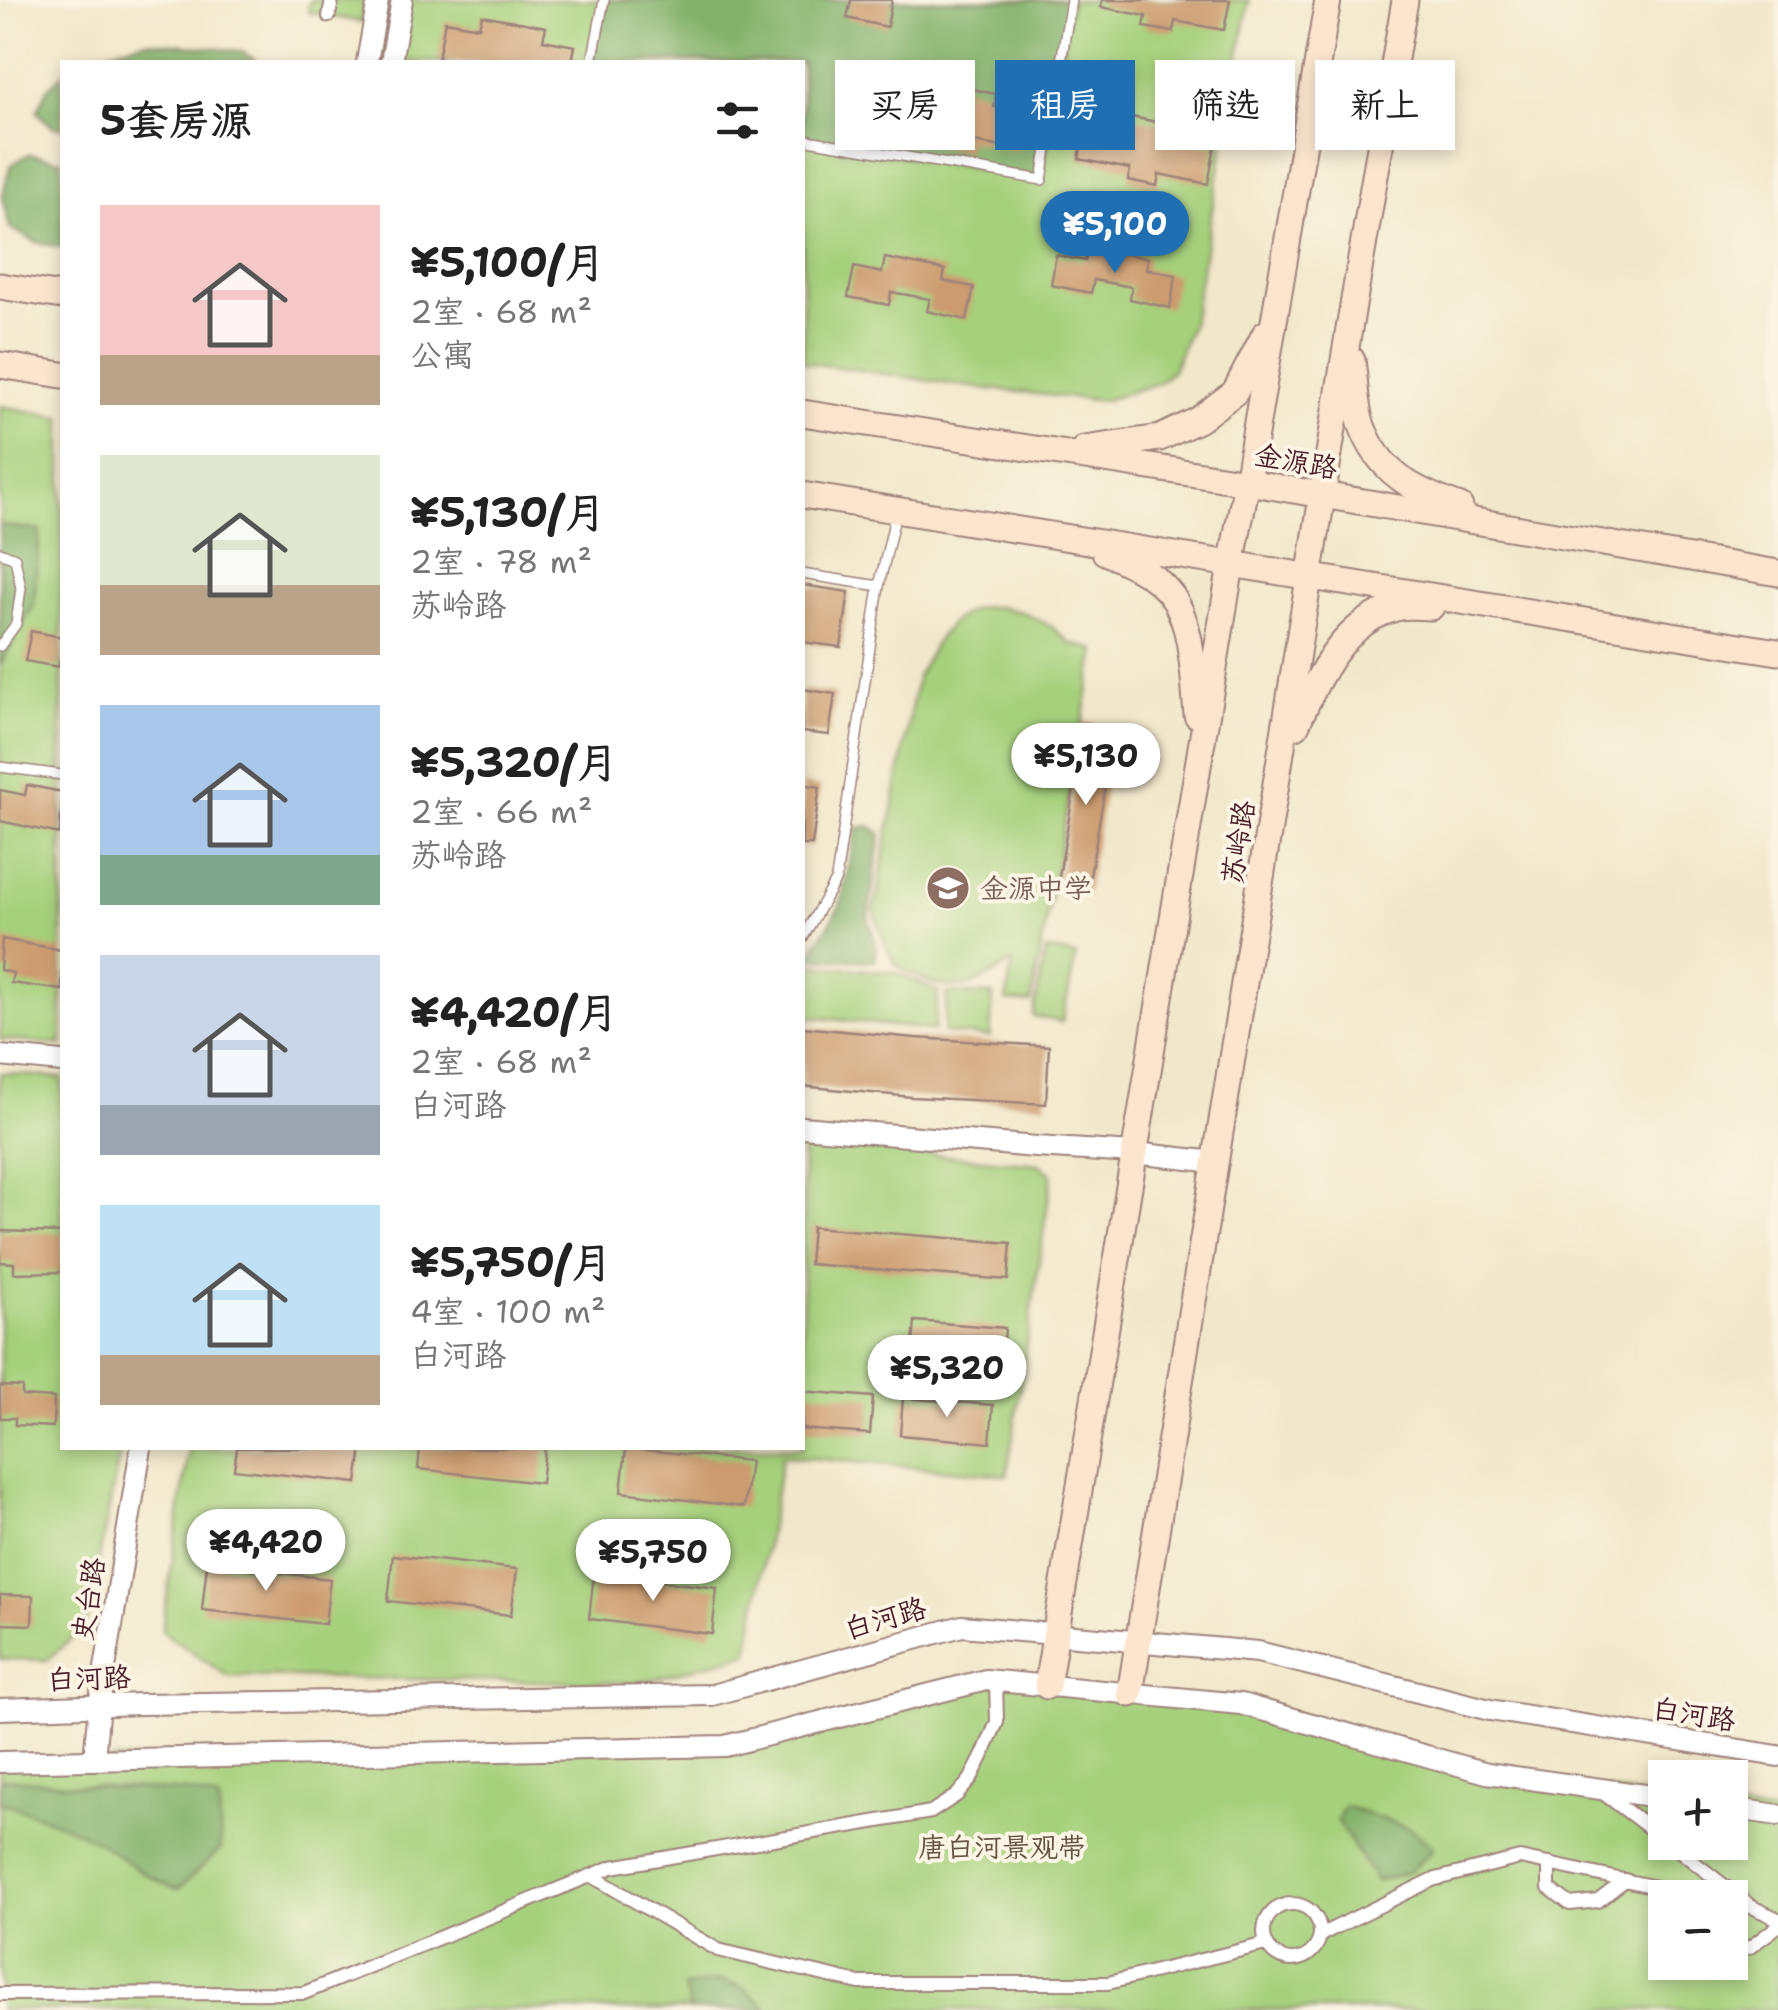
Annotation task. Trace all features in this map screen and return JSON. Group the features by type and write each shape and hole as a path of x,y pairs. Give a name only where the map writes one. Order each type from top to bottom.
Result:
{"main road":[{"name":"苏岭路","path":"1047,1686 1230,565 1328,0"},
{"name":"苏岭路","path":"1130,1694 1405,0"},
{"path":"0,286 60,296"},
{"path":"1057,453 1160,438 1198,420 1235,392 1276,312"},
{"path":"1348,335 1360,422 1380,462 1418,492 1521,530"},
{"path":"0,365 60,375"},
{"name":"金源路","path":"805,413 1247,482 1778,573"},
{"path":"805,495 1778,652"},
{"path":"1062,537 1104,551 1145,572 1168,590 1186,621 1201,744"},
{"path":"1282,758 1317,680 1340,644 1372,618 1401,606 1510,609"}],"street":[{"path":"329,16 332,0"},
{"path":"367,60 378,0"},
{"path":"391,60 402,0"},
{"path":"0,1056 60,1062"},
{"path":"805,1127 1134,1152 1216,1162"},
{"name":"史台路","path":"94,1759 98,1705 141,1450"},
{"name":"白河路","path":"0,1708 712,1695 962,1626 1258,1652 1490,1710 1778,1756"},
{"path":"0,1994 304,1992 612,1868 930,1812 957,1795 982,1756 997,1722 996,1680"},
{"path":"0,1762 724,1746 996,1680 1240,1704 1487,1773 1648,1796"},
{"path":"1598,1789 1648,1827"},
{"path":"1748,1811 1778,1815"},
{"path":"1320,1935 1432,1880 1520,1858 1648,1888"},
{"path":"1691,1860 1752,1907"},
{"path":"1549,1864 1549,1888 1570,1904 1598,1901 1625,1880"},
{"path":"592,1876 718,1950 859,1983 1108,1983 1266,1944"},
{"path":"1292,1903 1310,1910 1320,1926 1320,1935 1313,1952 1296,1960 1278,1957 1266,1944 1264,1925 1274,1909 1292,1903"},
{"path":"1748,1906 1778,1918"},
{"path":"1748,1948 1778,1926"}],"lane":[{"path":"592,60 604,0"},
{"path":"805,140 1042,180 1071,0"},
{"path":"805,934 836,879 880,586 897,510"},
{"path":"0,552 14,558 21,588 16,624 0,646"},
{"path":"805,574 880,586"},
{"path":"0,766 60,774"}],"green space":[{"path":"310,0 365,0 361,22 308,12"},
{"path":"402,0 1249,0 1238,60 1155,60 1155,150 1223,150 1192,323 1172,371 1158,383 1103,401 805,362 805,60 391,60"},
{"path":"604,0 1071,0 1061,60 995,60 995,150 1047,150 1042,180 867,150 975,150 975,60 835,60 835,144 805,139 805,60 592,60"},
{"path":"146,41 240,51 256,60 77,60"},
{"path":"60,76 60,128 52,126 37,112 48,88"},
{"path":"29,154 60,160 60,247 36,242 10,228 2,198 10,166"},
{"path":"0,406 60,417 60,1045 0,1039"},
{"path":"0,525 40,531 34,605 0,666"},
{"path":"977,608 1022,612 1052,627 1070,643 1096,650 1031,1003 1006,1001 1013,962 977,982 955,987 931,983 903,969 889,952 874,912 917,677 939,638 954,621"},
{"path":"870,826 881,834 868,917 876,945 875,961 809,958 840,906 857,828"},
{"path":"1046,950 1076,956 1062,1022 1033,1016"},
{"path":"805,964 896,973 938,991 934,1030 805,1016"},
{"path":"947,993 993,995 990,1037 944,1033"},
{"path":"0,1073 60,1078 60,1450 121,1450 85,1627 47,1660 0,1659"},
{"path":"805,1143 1039,1164 1052,1175 1007,1475 782,1456 748,1653 640,1683 227,1676 162,1631 189,1450 805,1450"},
{"name":"唐白河景观带","path":"986,1680 1241,1704 1487,1773 1648,1796 1648,1860 1748,1860 1748,1811 1778,1815 1778,2010 0,2010 0,1763 725,1746"},
{"path":"0,1780 187,1792 219,1801 221,1849 178,1889 146,1874 85,1835 0,1802"},
{"path":"1345,1806 1411,1829 1434,1848 1410,1872 1376,1881 1337,1820"},
{"path":"723,1981 744,1988 769,2010 690,2010 684,1987"}],"building":[{"path":"851,0 892,0 887,27 847,18"},
{"path":"1102,0 1230,0 1224,30 1175,21 1173,32 1144,27 1146,16 1101,7"},
{"path":"482,15 546,27 543,40 575,46 572,60 438,59 445,21 479,27"},
{"path":"975,90 995,94 995,146 975,142"},
{"path":"1135,118 1155,122 1155,150 1214,150 1208,184 1159,174 1157,186 1128,180 1130,169 1079,159 1081,150 1135,150"},
{"path":"1088,247 1148,258 1146,269 1176,275 1170,308 1130,299 1132,287 1094,280 1091,293 1051,285 1056,255 1085,261"},
{"path":"885,258 945,270 943,281 974,287 967,320 927,311 930,299 891,292 889,305 848,297 854,267 882,273"},
{"path":"805,585 849,592 841,647 805,642"},
{"path":"31,631 60,637 59,667 25,661"},
{"path":"805,689 835,694 829,735 805,732"},
{"path":"1085,723 1115,728 1087,894 1057,889"},
{"path":"805,784 820,787 812,845 805,845"},
{"path":"27,785 60,792 60,834 0,821 0,790 25,795"},
{"path":"2,939 60,950 60,990 11,983 13,973 0,970"},
{"path":"805,1027 1049,1046 1046,1104 805,1086"},
{"path":"812,1227 1011,1243 1008,1280 809,1264"},
{"path":"0,1231 60,1233 60,1272 14,1273 14,1263 0,1262"},
{"path":"915,1321 1005,1328 1002,1365 912,1358"},
{"path":"0,1386 22,1387 22,1396 54,1398 53,1427 15,1425 15,1418 0,1418"},
{"path":"805,1391 873,1397 870,1434 805,1429"},
{"path":"903,1398 993,1405 990,1443 900,1435"},
{"path":"237,1450 362,1450 357,1483 234,1469"},
{"path":"420,1450 545,1450 541,1483 418,1469"},
{"path":"626,1450 750,1461 744,1507 621,1492"},
{"path":"393,1555 517,1569 511,1615 388,1601"},
{"path":"207,1564 330,1579 325,1624 202,1610"},
{"path":"594,1573 717,1588 712,1634 589,1619"},
{"path":"0,1595 33,1596 32,1625 0,1624"}],"place":[{"name":"金源中学","path":"948,888"}]}
